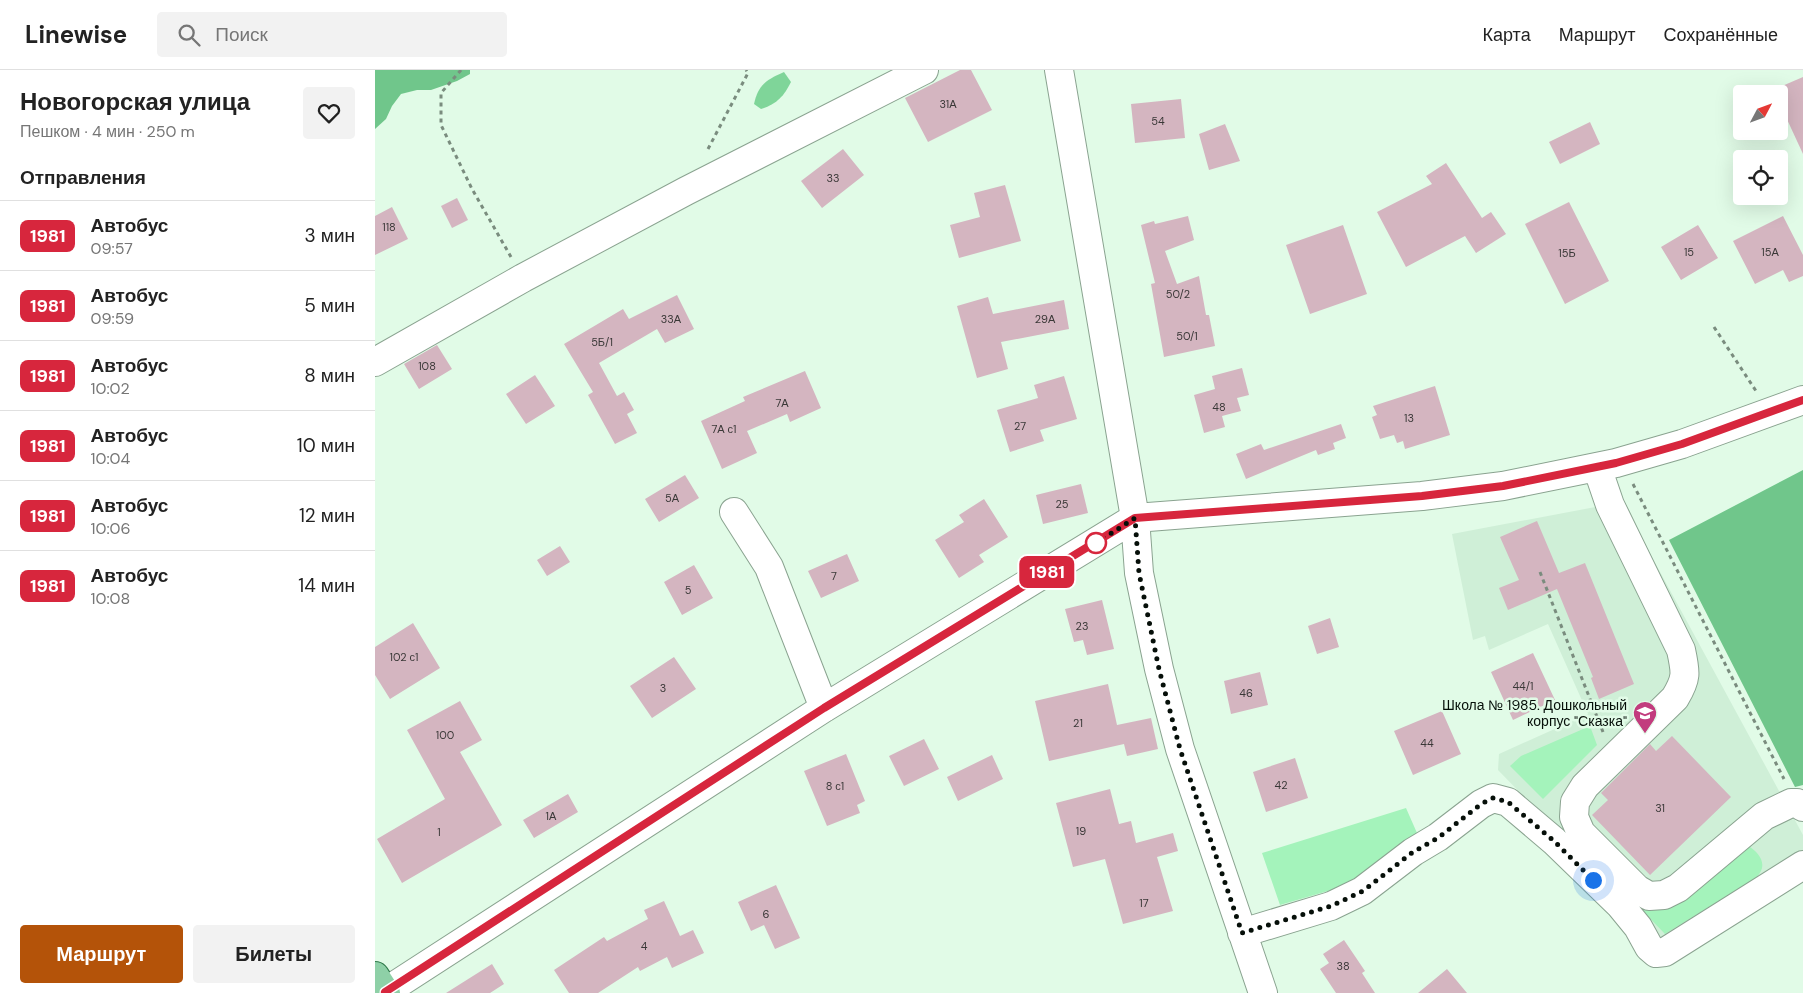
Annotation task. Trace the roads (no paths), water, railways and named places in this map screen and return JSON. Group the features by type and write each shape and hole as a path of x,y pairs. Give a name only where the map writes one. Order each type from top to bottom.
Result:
{"street":[{"path":"375,362 523,278 686,191 924,70"},
{"path":"1059,70 1135,518 1139,573 1159,669 1180,749 1242,933 1256,991"},
{"path":"382,987 824,708 1135,518 1422,496 1503,486 1610,464 1682,444 1803,400"},
{"path":"1610,464 1610,504 1681,650 1685,667 1684,682 1675,698 1585,786 1575,802 1574,817 1581,833 1637,889 1649,896 1664,895 1678,888 1764,816 1791,803 1800,805"},
{"path":"734,512 769,567 824,708"},
{"path":"1242,933 1331,906 1363,891 1413,852 1438,838 1481,804 1493,798 1508,802 1554,841 1619,905 1638,927 1649,947 1656,953 1665,952 1803,865"}],"place":[{"name":"Школа № 1985. Дошкольный корпус \"Сказка\"","path":"1645,734"}]}
